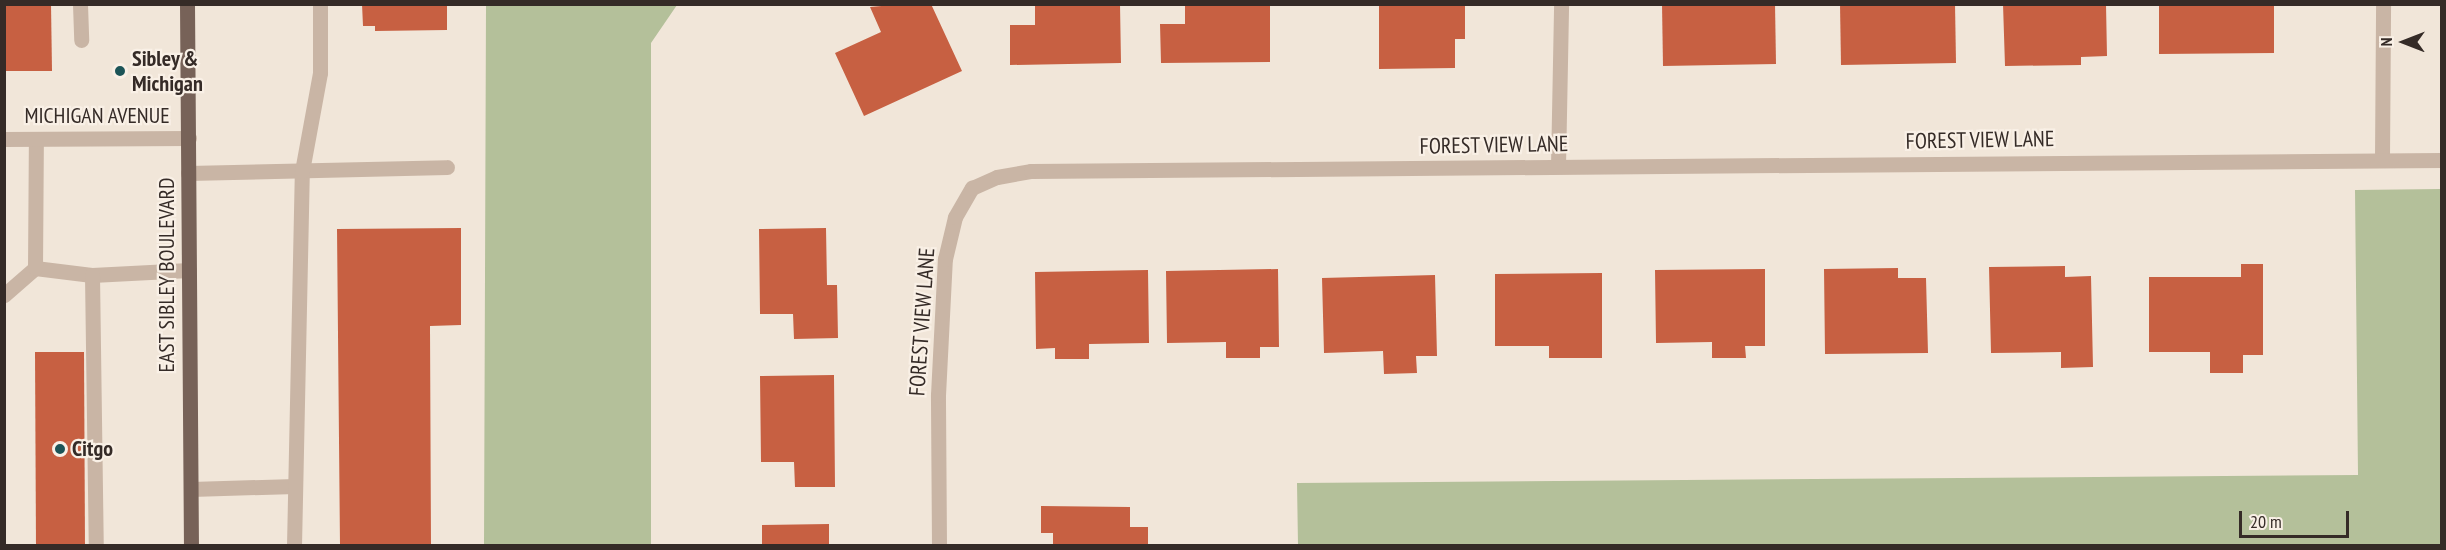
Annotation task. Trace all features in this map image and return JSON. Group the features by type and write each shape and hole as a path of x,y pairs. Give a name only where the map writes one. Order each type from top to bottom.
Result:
{"main road":[{"name":"EAST SIBLEY BOULEVARD","path":"188,4 191,546"}],"street":[{"path":"80,4 81,40"},
{"path":"294,546 302,171 320,73 320,4"},
{"path":"1558,166 1561,4"},
{"path":"2382,159 2383,4"},
{"name":"MICHIGAN AVENUE","path":"4,139 189,138"},
{"path":"35,268 36,139"},
{"name":"FOREST VIEW LANE","path":"939,546 938,395 945,259 955,218 972,188 1031,171 2442,160"},
{"path":"188,173 447,167"},
{"path":"4,295 35,268 92,275 189,270"},
{"path":"92,275 96,546"},
{"path":"191,489 295,486"}],"green space":[{"path":"486,5 677,5 651,43 651,545 484,545"},
{"path":"2441,189 2441,545 1298,545 1297,483 2358,475 2355,190"}],"building":[{"path":"4,4 51,4 52,71 4,71"},
{"path":"362,4 447,4 447,30 375,31 375,26 363,26"},
{"path":"931,4 962,71 864,116 835,53 881,32 870,7"},
{"path":"1035,4 1120,4 1121,63 1010,65 1010,25 1035,25"},
{"path":"1185,4 1270,4 1270,62 1161,63 1160,24 1185,24"},
{"path":"1379,4 1465,4 1465,39 1455,39 1455,68 1379,69"},
{"path":"1662,4 1775,4 1776,64 1663,66"},
{"path":"1840,4 1955,4 1956,63 1841,65"},
{"path":"2003,4 2106,4 2107,56 2081,57 2081,65 2005,66"},
{"path":"2159,4 2274,4 2274,53 2159,54"},
{"path":"461,228 461,325 430,326 431,546 340,546 337,229"},
{"path":"826,228 827,285 837,285 838,338 794,339 793,314 760,314 759,229"},
{"path":"2241,264 2263,264 2263,355 2243,355 2243,373 2210,373 2210,352 2149,352 2149,277 2241,277"},
{"path":"2065,266 2065,277 2091,276 2093,367 2061,368 2061,352 1991,353 1989,267"},
{"path":"1898,268 1898,278 1926,278 1928,353 1825,354 1824,269"},
{"path":"1278,269 1279,347 1260,347 1260,358 1226,358 1226,342 1167,343 1166,271"},
{"path":"1765,269 1765,346 1745,346 1746,358 1712,358 1712,342 1656,343 1655,270"},
{"path":"1148,270 1149,343 1089,344 1089,359 1055,359 1055,348 1036,349 1035,272"},
{"path":"1602,273 1602,358 1549,358 1549,346 1495,346 1495,274"},
{"path":"1435,275 1437,356 1416,356 1417,373 1384,374 1383,351 1324,353 1322,278"},
{"name":"Citgo","path":"35,352 84,352 85,546 36,546"},
{"path":"834,375 835,487 795,487 794,462 761,462 760,376"},
{"path":"1041,506 1130,507 1130,527 1148,527 1148,546 1053,546 1053,533 1041,533"},
{"path":"829,524 829,546 762,546 762,525"}],"place":[{"name":"Sibley & Michigan","path":"120,71"},
{"name":"Citgo","path":"60,449"}]}
